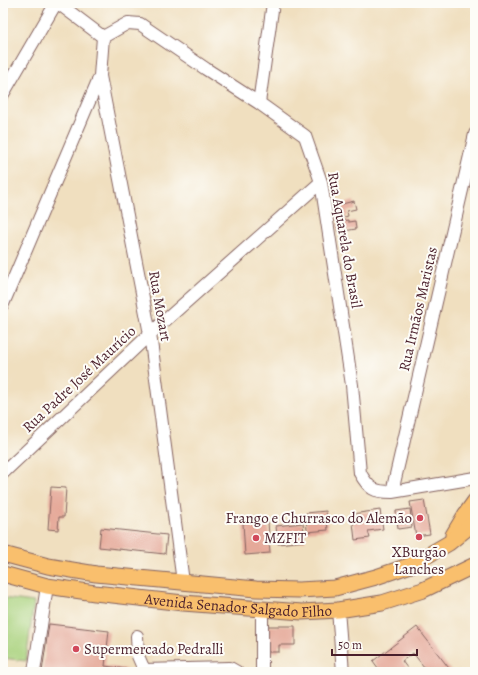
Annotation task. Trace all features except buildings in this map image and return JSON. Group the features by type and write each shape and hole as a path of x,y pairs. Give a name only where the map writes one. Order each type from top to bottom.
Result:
{"main road":[{"path":"449,543 465,514 475,501"},
{"name":"Avenida Senador Salgado Filho","path":"3,554 48,566 96,574 256,589 299,590 335,588 376,577 411,565 449,543 475,522"},
{"name":"Avenida Senador Salgado Filho","path":"3,574 46,586 95,593 262,610 302,612 338,610 382,603 423,590 473,565"}],"street":[{"path":"3,94 57,3 103,37"},
{"path":"259,103 273,3"},
{"name":"Rua Aquarela do Brasil","path":"103,37 128,23 140,24 259,103 305,136 321,182 352,385 360,473 367,485 380,492 392,492 475,478"},
{"name":"Rua Mozart","path":"103,37 100,76 150,334 183,582"},
{"path":"3,304 100,76"},
{"name":"Rua Irmãos Maristas","path":"392,492 475,134"},
{"name":"Rua Padre José Maurício","path":"3,473 8,462 321,182"},
{"path":"34,672 46,586"},
{"path":"262,610 262,672"},
{"path":"338,610 343,672"},
{"path":"137,636 138,656 144,671 230,668 237,672"}],"green space":[{"path":"3,598 34,602 26,661 3,658"}],"place":[{"name":"Frango e Churrasco do Alemão","path":"420,518"},
{"name":"XBurgão Lanches","path":"419,537"},
{"name":"MZFIT","path":"256,538"},
{"name":"Supermercado Pedralli","path":"76,649"}]}
